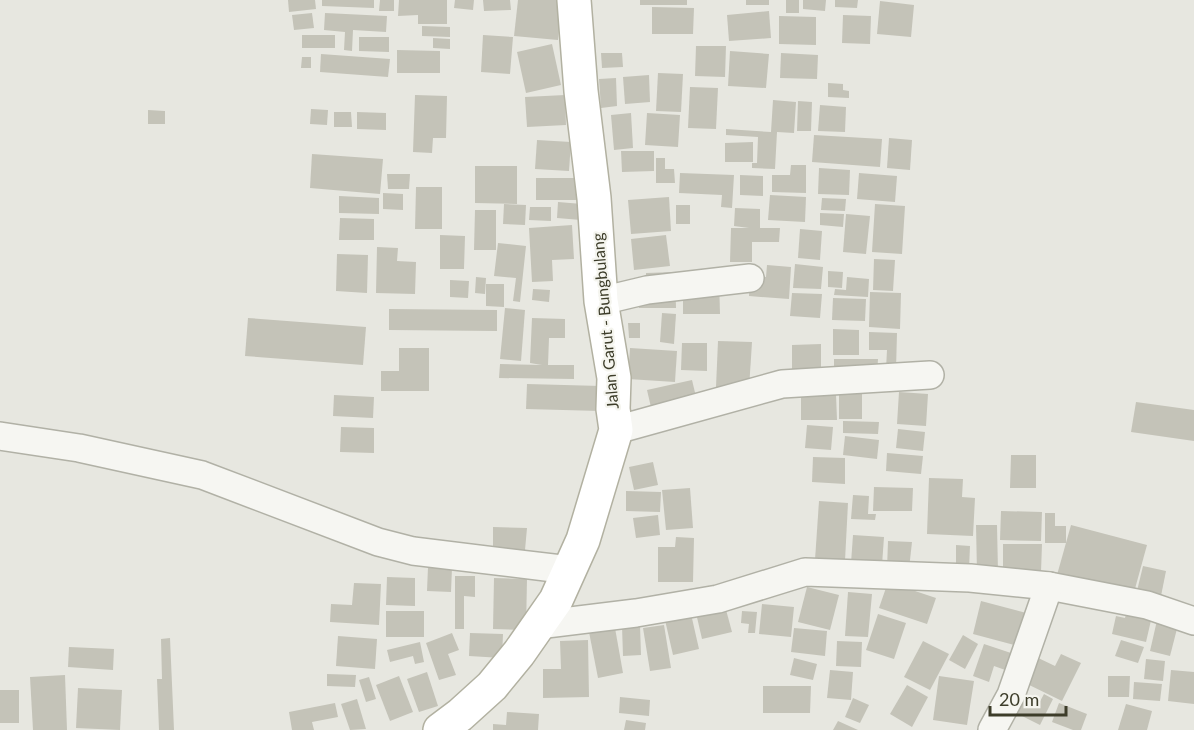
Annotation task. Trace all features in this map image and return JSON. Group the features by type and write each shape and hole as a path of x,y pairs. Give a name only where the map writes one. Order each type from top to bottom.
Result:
{"main road":[{"name":"Jalan Garut - Bungbulang","path":"440,730 492,686 556,600 594,509 616,430 613,409 614,378 601,301 594,198 581,91 574,0"}],"street":[{"path":"601,301 668,286 750,278"},
{"path":"616,430 782,384 930,375"},
{"path":"0,436 79,448 202,475 378,542 413,551 570,570"},
{"path":"538,626 718,599 805,572 970,578 1049,586 1147,605 1194,621"},
{"path":"992,730 1011,695 1049,586"}],"building":[{"path":"288,0 315,0 316,9 289,12"},
{"path":"322,0 374,0 374,8 322,6"},
{"path":"380,0 394,0 394,11 379,11"},
{"path":"399,0 447,0 447,24 418,24 418,15 398,16"},
{"path":"455,0 474,0 473,10 454,8"},
{"path":"483,0 510,0 511,10 484,11"},
{"path":"518,0 562,0 558,40 514,36"},
{"path":"640,0 687,0 687,5 640,5"},
{"path":"746,0 769,0 769,5 746,5"},
{"path":"786,0 799,0 799,13 786,13"},
{"path":"803,0 826,0 825,11 803,9"},
{"path":"835,0 858,0 857,8 835,7"},
{"path":"880,1 914,5 911,37 877,34"},
{"path":"652,7 694,8 693,34 652,34"},
{"path":"769,11 771,38 729,41 727,15"},
{"path":"312,13 314,28 294,30 292,15"},
{"path":"325,13 387,16 386,32 353,30 352,51 344,50 345,32 324,30"},
{"path":"843,15 871,16 870,44 842,43"},
{"path":"779,16 816,17 816,45 779,44"},
{"path":"422,26 450,27 450,37 422,36"},
{"path":"302,35 335,35 335,48 302,48"},
{"path":"483,35 513,37 510,74 481,72"},
{"path":"359,37 389,37 389,52 359,51"},
{"path":"433,38 450,39 450,49 433,48"},
{"path":"552,44 561,85 526,93 517,52"},
{"path":"696,46 726,46 725,77 695,76"},
{"path":"397,50 440,51 440,73 397,73"},
{"path":"730,51 769,54 766,88 728,86"},
{"path":"601,53 622,53 623,67 602,68"},
{"path":"781,53 818,55 817,79 780,78"},
{"path":"321,54 390,59 388,77 320,72"},
{"path":"302,57 311,57 311,68 301,68"},
{"path":"658,73 683,74 681,112 656,111"},
{"path":"649,75 650,102 625,104 623,77"},
{"path":"616,78 617,106 601,108 599,79"},
{"path":"828,83 843,84 843,90 849,91 849,98 828,97"},
{"path":"690,87 718,88 716,129 688,128"},
{"path":"415,95 447,96 446,138 433,138 432,153 413,152"},
{"path":"565,95 566,125 527,127 525,97"},
{"path":"773,100 796,102 794,133 777,132 775,169 752,168 752,163 757,163 758,137 726,135 726,129 771,132"},
{"path":"798,101 812,102 811,131 797,131"},
{"path":"820,105 846,107 845,132 818,131"},
{"path":"311,109 328,110 327,125 310,124"},
{"path":"148,110 165,111 165,124 148,124"},
{"path":"334,112 351,112 352,127 334,127"},
{"path":"357,112 386,113 386,130 357,129"},
{"path":"631,113 633,148 614,150 611,115"},
{"path":"647,113 680,115 678,147 645,145"},
{"path":"814,135 882,139 880,167 812,162"},
{"path":"889,138 912,140 910,170 887,168"},
{"path":"537,140 571,142 569,171 535,169"},
{"path":"753,142 753,162 725,162 725,143"},
{"path":"621,151 654,151 654,171 622,172"},
{"path":"312,154 383,159 380,194 310,188"},
{"path":"656,158 665,158 665,169 674,169 675,183 656,183"},
{"path":"791,165 806,165 806,193 772,192 772,175 790,175"},
{"path":"475,166 517,166 517,204 475,203"},
{"path":"819,168 850,170 849,195 818,194"},
{"path":"680,173 734,175 732,208 721,207 722,195 679,193"},
{"path":"859,173 897,176 895,202 857,199"},
{"path":"387,174 410,174 409,189 388,189"},
{"path":"740,175 763,176 763,196 740,195"},
{"path":"536,178 582,178 582,200 536,200"},
{"path":"416,187 442,187 442,229 415,229"},
{"path":"383,193 403,194 403,210 383,209"},
{"path":"770,195 806,197 805,222 768,220"},
{"path":"339,196 379,198 379,214 339,213"},
{"path":"669,197 671,231 631,234 628,200"},
{"path":"822,198 846,199 845,211 821,210"},
{"path":"558,202 582,204 581,220 557,218"},
{"path":"504,204 526,205 525,225 503,224"},
{"path":"875,204 905,206 902,254 872,252"},
{"path":"676,205 690,205 690,224 676,224"},
{"path":"530,207 551,207 551,221 529,220"},
{"path":"735,208 760,209 760,228 780,228 779,242 752,242 752,262 730,262 731,228 749,228 734,226"},
{"path":"475,210 496,210 496,250 474,250"},
{"path":"820,213 844,214 843,227 820,225"},
{"path":"846,214 870,216 866,254 843,252"},
{"path":"340,218 374,219 374,240 339,240"},
{"path":"572,225 574,259 552,260 553,281 532,282 529,228"},
{"path":"800,229 822,231 820,260 798,258"},
{"path":"440,235 465,236 464,269 440,269"},
{"path":"666,235 670,266 634,270 631,239"},
{"path":"498,243 526,246 520,302 513,301 516,278 494,276"},
{"path":"377,247 398,248 397,261 416,262 415,294 376,293"},
{"path":"337,254 368,255 367,293 336,291"},
{"path":"874,259 895,260 893,291 873,290"},
{"path":"795,264 823,267 821,289 793,288"},
{"path":"767,265 791,267 789,299 749,296 750,276 766,277"},
{"path":"828,271 843,272 842,288 828,287"},
{"path":"675,272 676,308 639,308 638,281 646,281 646,273"},
{"path":"476,277 486,278 485,294 475,293"},
{"path":"847,277 869,279 868,297 834,295 835,289 846,290"},
{"path":"683,278 719,278 720,314 683,314"},
{"path":"450,280 469,281 468,298 450,297"},
{"path":"486,284 504,284 504,307 486,306"},
{"path":"533,289 550,290 549,302 532,300"},
{"path":"870,292 901,293 900,329 869,327"},
{"path":"792,293 822,294 820,318 790,316"},
{"path":"833,298 866,299 865,321 832,320"},
{"path":"505,308 525,310 521,361 500,359"},
{"path":"389,309 497,310 497,331 389,330"},
{"path":"662,313 676,314 674,344 660,342"},
{"path":"248,318 366,327 363,365 245,356"},
{"path":"532,318 565,319 565,338 549,338 548,365 574,365 574,379 499,378 500,364 542,365 530,363"},
{"path":"628,323 640,323 640,338 629,338"},
{"path":"833,329 859,330 859,355 833,355"},
{"path":"869,332 897,333 896,370 886,369 887,350 869,350"},
{"path":"718,341 752,342 749,389 716,387"},
{"path":"682,343 707,343 707,371 681,370"},
{"path":"821,344 821,380 792,381 792,345"},
{"path":"399,348 429,348 429,391 381,391 381,371 399,371"},
{"path":"630,348 677,351 675,382 628,379"},
{"path":"834,359 878,359 877,377 834,377"},
{"path":"692,380 698,405 653,416 647,390"},
{"path":"527,384 601,386 600,411 526,409"},
{"path":"839,386 862,386 862,419 839,419"},
{"path":"899,392 928,394 926,426 897,424"},
{"path":"836,394 837,420 801,420 801,395"},
{"path":"334,395 374,397 373,418 333,416"},
{"path":"1136,402 1194,410 1194,441 1131,432"},
{"path":"843,421 879,422 878,434 843,433"},
{"path":"807,425 833,427 831,450 805,448"},
{"path":"341,427 374,428 374,453 340,452"},
{"path":"898,429 925,432 923,451 896,448"},
{"path":"845,436 879,440 877,459 843,455"},
{"path":"887,453 923,456 921,474 886,471"},
{"path":"1011,455 1036,455 1036,488 1010,488"},
{"path":"813,457 845,458 845,484 812,482"},
{"path":"653,462 658,485 634,490 629,467"},
{"path":"929,478 963,479 962,497 975,498 973,536 927,534"},
{"path":"874,487 913,488 912,511 873,511"},
{"path":"690,488 693,528 666,530 662,490"},
{"path":"626,491 661,492 660,512 626,511"},
{"path":"853,495 869,496 868,514 876,514 875,520 851,519"},
{"path":"819,501 848,503 845,561 815,560"},
{"path":"1001,511 1042,512 1041,541 1000,540"},
{"path":"1045,513 1055,513 1055,526 1066,526 1066,543 1045,543"},
{"path":"658,515 660,535 636,538 633,518"},
{"path":"976,525 997,525 998,572 977,573"},
{"path":"1071,525 1147,545 1133,596 1057,575"},
{"path":"493,527 527,528 525,550 493,548"},
{"path":"853,535 884,537 882,565 851,563"},
{"path":"676,537 694,538 693,582 658,582 658,547 675,547"},
{"path":"888,541 912,542 909,569 887,569"},
{"path":"1003,544 1042,544 1041,572 1003,572"},
{"path":"956,545 970,546 969,569 956,569"},
{"path":"1143,566 1166,571 1160,601 1136,595"},
{"path":"428,567 452,568 451,592 427,591"},
{"path":"455,576 475,576 475,597 464,596 464,629 455,629"},
{"path":"387,577 415,578 415,606 386,605"},
{"path":"494,578 527,579 526,630 493,629"},
{"path":"888,582 936,598 927,624 879,608"},
{"path":"354,583 381,584 379,625 330,622 331,604 352,605"},
{"path":"807,587 839,595 830,630 798,622"},
{"path":"848,592 872,594 868,637 845,636"},
{"path":"981,601 1030,614 1022,647 973,634"},
{"path":"762,604 794,607 791,637 759,634"},
{"path":"725,606 732,632 702,639 696,613"},
{"path":"1127,610 1152,616 1146,642 1112,634 1116,616 1125,618"},
{"path":"386,611 424,611 424,637 386,637"},
{"path":"742,611 757,612 755,633 748,633 749,624 741,623"},
{"path":"691,614 699,649 673,655 665,620"},
{"path":"878,614 906,623 894,659 866,650"},
{"path":"1158,616 1179,621 1170,656 1150,651"},
{"path":"640,625 641,655 623,656 622,626"},
{"path":"664,625 671,668 650,671 643,628"},
{"path":"615,628 623,673 598,678 589,632"},
{"path":"794,628 827,631 825,656 791,652"},
{"path":"452,633 459,650 448,654 456,675 439,680 426,643"},
{"path":"470,633 503,634 502,658 469,656"},
{"path":"963,635 978,644 965,669 949,660"},
{"path":"338,636 377,639 375,669 336,666"},
{"path":"170,638 174,730 159,730 157,679 162,679 161,639"},
{"path":"588,640 589,697 543,698 543,669 561,669 560,641"},
{"path":"1121,640 1144,647 1138,663 1115,656"},
{"path":"837,641 862,642 861,667 836,666"},
{"path":"923,641 949,654 930,690 904,677"},
{"path":"420,642 424,662 415,664 413,656 390,662 387,650"},
{"path":"984,644 1014,654 1008,671 994,666 989,682 973,676"},
{"path":"69,647 114,649 113,670 68,667"},
{"path":"1061,654 1081,663 1062,701 1019,680 1032,655 1055,666"},
{"path":"794,658 817,664 813,680 790,675"},
{"path":"1146,659 1165,661 1163,681 1144,679"},
{"path":"830,670 853,672 851,700 827,698"},
{"path":"1171,670 1194,672 1194,704 1168,701"},
{"path":"427,672 438,706 419,712 407,679"},
{"path":"327,674 356,675 355,687 327,686"},
{"path":"65,675 67,730 33,730 30,677"},
{"path":"399,676 413,712 390,721 376,685"},
{"path":"939,676 974,681 967,725 933,720"},
{"path":"1108,676 1130,676 1129,697 1108,697"},
{"path":"369,677 376,699 366,702 359,680"},
{"path":"1134,682 1162,684 1160,701 1133,699"},
{"path":"907,685 928,697 912,727 890,714"},
{"path":"763,686 811,686 810,713 763,713"},
{"path":"78,688 122,690 120,730 76,728"},
{"path":"0,690 19,690 19,723 0,723"},
{"path":"1044,694 1053,699 1040,725 1012,711 1020,695 1038,705"},
{"path":"620,697 650,700 649,716 619,713"},
{"path":"853,698 869,705 860,723 845,717"},
{"path":"357,699 366,729 350,730 341,704"},
{"path":"335,703 338,717 312,722 314,730 292,730 289,712"},
{"path":"1059,703 1087,714 1081,730 1073,730 1052,722"},
{"path":"1126,704 1152,711 1147,730 1118,730"},
{"path":"507,712 539,714 538,730 493,730 493,724 506,725"},
{"path":"626,720 646,723 645,730 624,730"},
{"path":"838,721 858,730 833,730"}]}
